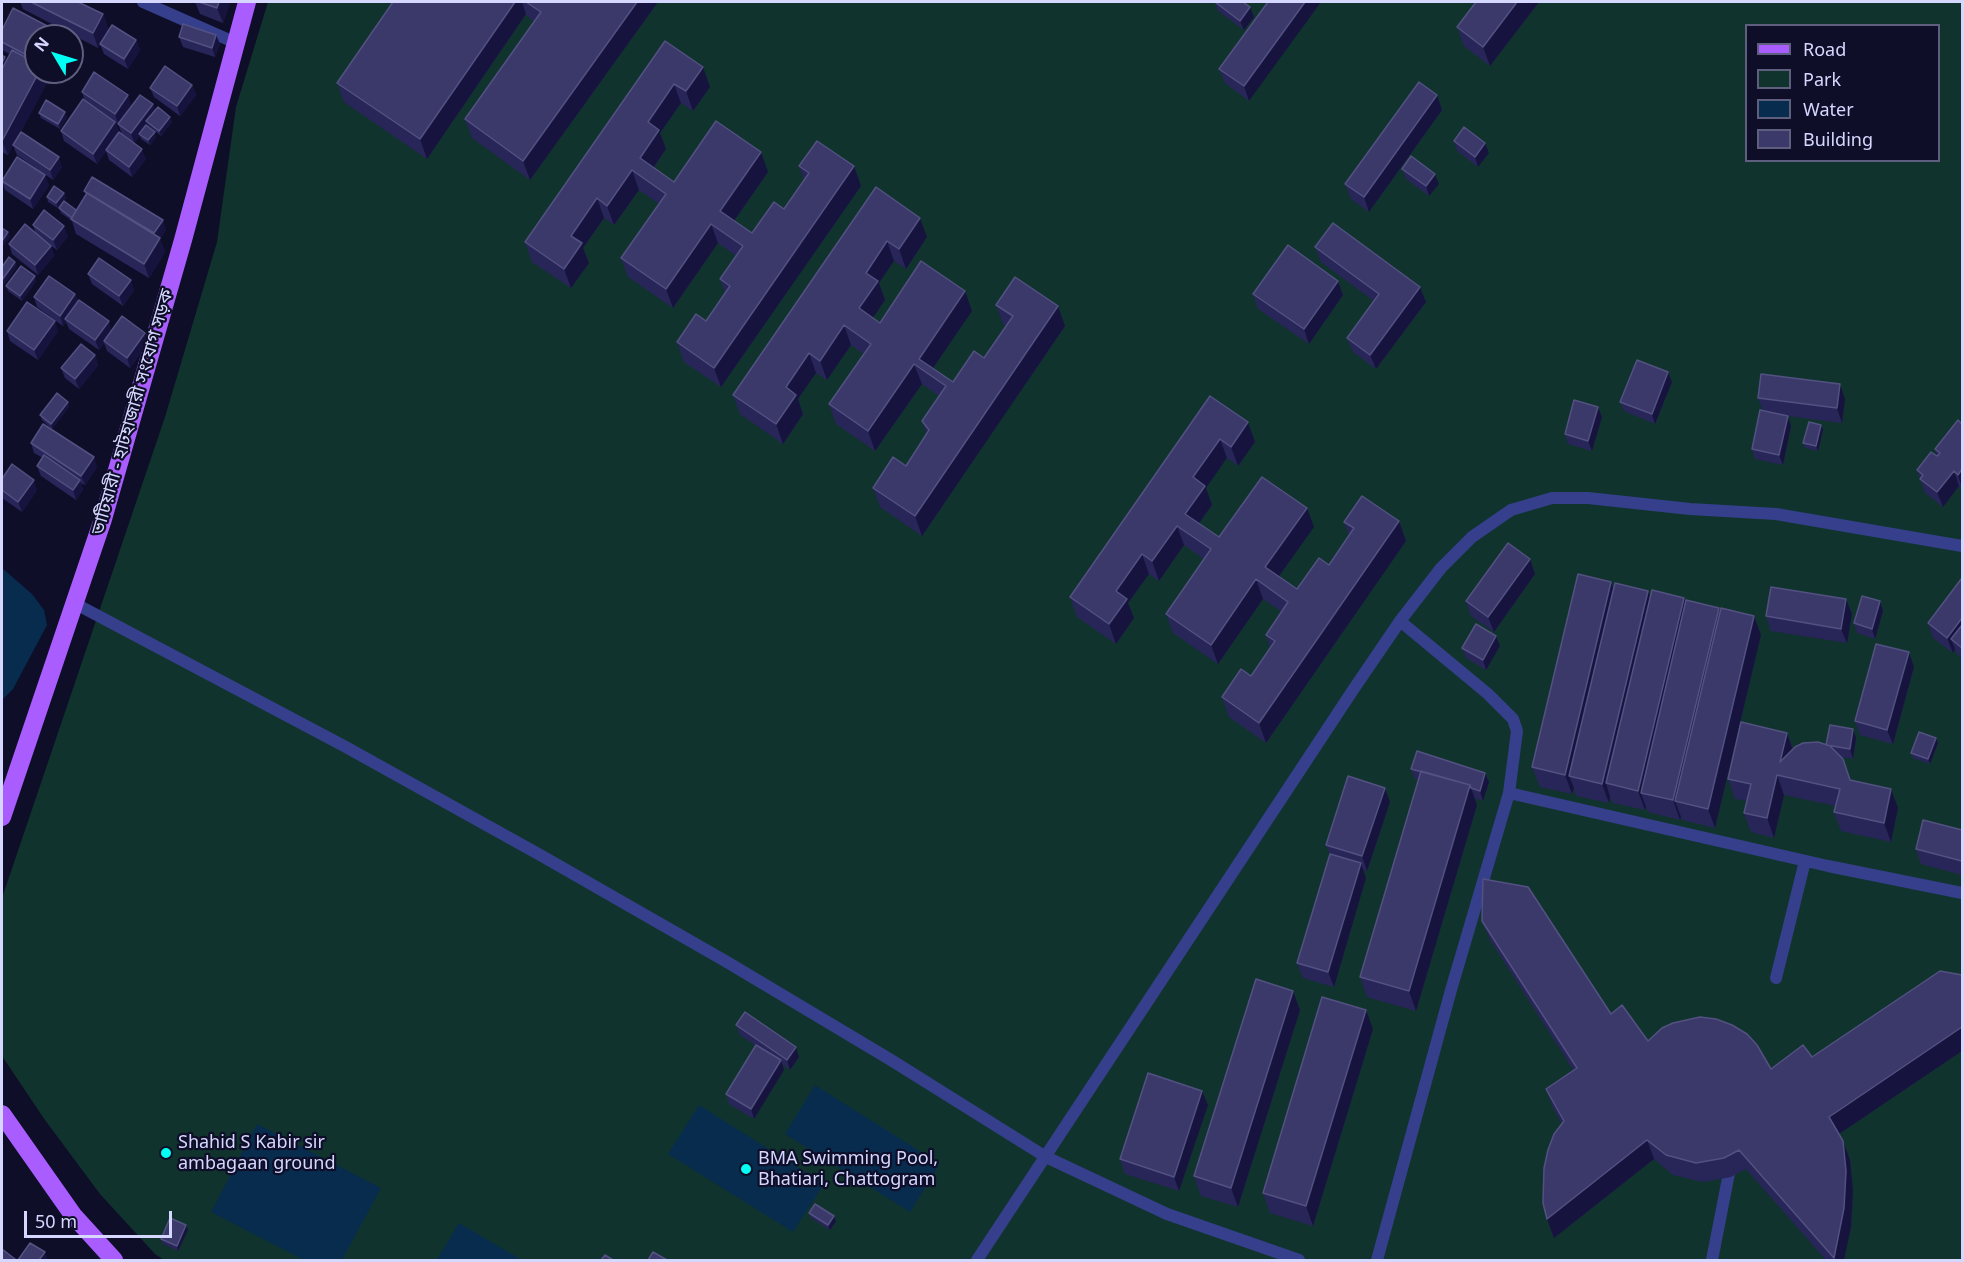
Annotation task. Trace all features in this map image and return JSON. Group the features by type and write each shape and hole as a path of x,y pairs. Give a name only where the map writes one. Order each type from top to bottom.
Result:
{"main road":[{"name":"ভাটিয়ারী - হাটহাজারী সংযোগ সড়ক","path":"2,817 103,519 183,240 247,2"},
{"path":"2,1114 73,1215 114,1260"}],"street":[{"path":"143,2 236,43"},
{"path":"977,1260 1400,621 1441,568 1472,537 1511,510 1552,498 1588,498 1690,509 1776,514 1962,546"},
{"path":"74,603 344,746 542,855 860,1041 1046,1157 1167,1214 1299,1260"},
{"path":"1377,1260 1451,990 1509,793 1517,731 1513,719 1488,694 1400,621"},
{"path":"1509,793 1805,861 1962,892"},
{"path":"1776,978 1805,861"},
{"path":"1712,1260 1734,1151"}],"green space":[{"path":"268,2 1962,2 1962,1260 164,1260 155,1254 100,1194 45,1120 2,1056 2,907 3,895 165,417 217,242 236,107"}],"water":[{"path":"2,568 32,594 44,610 47,625 13,689 2,700"},
{"path":"815,1085 940,1164 910,1212 785,1134"},
{"name":"BMA Swimming Pool, Bhatiari, Chattogram","path":"699,1105 824,1184 793,1232 668,1154"},
{"path":"257,1124 381,1188 342,1260 304,1260 211,1212"},
{"path":"459,1223 522,1260 437,1260"}],"building":[{"path":"31,2 78,2 103,14 93,33 84,28 84,24 75,24"},
{"path":"199,2 219,2 217,8"},
{"path":"393,2 515,2 420,139 337,83"},
{"path":"526,2 637,2 523,161 465,119 541,12"},
{"path":"1215,2 1243,2 1250,7 1240,21"},
{"path":"1268,2 1305,2 1244,86 1219,69"},
{"path":"1476,2 1517,2 1483,47 1457,27"},
{"path":"13,8 43,24 24,24 24,54 2,42 2,30"},
{"path":"183,24 216,35 212,48 179,37"},
{"path":"112,25 136,40 124,59 100,44"},
{"path":"665,41 703,67 686,91 674,84 648,122 659,130 640,158 674,182 716,121 761,152 720,211 752,233 774,202 784,209 809,173 799,166 817,141 854,166 714,368 677,342 696,314 706,321 730,286 720,279 743,246 711,224 666,289 621,258 666,194 632,170 607,206 597,198 571,236 582,243 564,269 525,242"},
{"path":"12,50 24,56 24,84 33,84 2,141 2,69"},
{"path":"165,66 192,85 177,106 150,88"},
{"path":"94,72 128,95 115,114 82,92"},
{"path":"1419,82 1437,95 1364,197 1345,184"},
{"path":"140,95 153,104 131,133 118,124"},
{"path":"83,99 115,122 93,154 61,131"},
{"path":"46,100 65,112 58,124 39,113"},
{"path":"158,107 170,117 159,131 146,121"},
{"path":"146,125 155,132 148,140 139,134"},
{"path":"1464,127 1485,143 1475,157 1454,141"},
{"path":"21,132 59,157 50,170 13,145"},
{"path":"119,132 142,149 129,167 106,150"},
{"path":"1411,156 1435,174 1426,186 1402,169"},
{"path":"17,157 45,175 30,199 2,181"},
{"path":"92,177 163,220 154,233 84,191"},
{"path":"54,186 64,193 56,203 47,197"},
{"path":"876,187 920,218 899,249 887,241 866,273 878,281 859,308 880,323 921,261 965,291 919,359 953,382 974,351 984,358 1013,316 996,305 1015,277 1058,306 915,516 873,488 893,457 906,466 929,430 922,421 946,386 914,364 868,431 829,404 871,344 844,325 820,361 809,353 786,387 796,395 776,424 733,395"},
{"path":"87,193 160,238 144,264 71,219"},
{"path":"64,201 76,210 72,218 59,208"},
{"path":"44,210 64,226 53,240 33,225"},
{"path":"1333,223 1420,287 1370,355 1347,338 1379,294 1315,247"},
{"path":"25,224 51,246 35,265 9,244"},
{"path":"2,228 8,232 2,241"},
{"path":"1288,245 1338,281 1304,329 1253,294"},
{"path":"9,257 15,262 2,280 2,267"},
{"path":"99,258 131,280 119,296 88,274"},
{"path":"21,266 35,276 20,296 6,286"},
{"path":"49,276 75,294 60,316 34,297"},
{"path":"79,300 109,321 95,340 65,319"},
{"path":"27,302 55,321 34,350 7,331"},
{"path":"122,316 145,333 127,358 104,341"},
{"path":"81,344 95,355 75,379 61,368"},
{"path":"1637,360 1668,372 1652,414 1620,402"},
{"path":"1761,374 1840,384 1837,408 1758,398"},
{"path":"57,393 68,402 51,424 40,415"},
{"path":"1210,396 1248,422 1231,447 1220,439 1193,477 1205,486 1185,514 1219,537 1262,477 1307,508 1265,567 1297,589 1319,558 1329,565 1354,528 1344,522 1362,496 1399,521 1259,723 1222,697 1241,669 1251,676 1275,641 1266,635 1288,602 1256,579 1211,645 1166,614 1211,549 1177,526 1152,561 1142,554 1116,591 1127,599 1109,624 1070,597"},
{"path":"1574,400 1598,407 1588,441 1565,434"},
{"path":"1760,410 1788,416 1779,455 1752,449"},
{"path":"1958,420 1962,424 1962,469 1958,475 1954,471 1937,492 1920,479 1923,475 1917,470 1931,452 1937,456 1940,453 1935,449"},
{"path":"1809,422 1821,425 1816,446 1803,443"},
{"path":"43,424 94,457 81,476 31,443"},
{"path":"44,455 80,480 73,490 37,466"},
{"path":"12,464 34,480 18,502 2,490 2,479"},
{"path":"1508,543 1530,559 1488,617 1466,601"},
{"path":"1578,574 1611,582 1565,775 1532,767"},
{"path":"1962,578 1962,618 1947,638 1928,623"},
{"path":"1615,583 1648,591 1602,784 1569,776"},
{"path":"1771,587 1846,599 1841,629 1766,616"},
{"path":"1652,590 1684,598 1638,791 1606,783"},
{"path":"1862,596 1880,601 1872,629 1854,623"},
{"path":"1686,600 1719,608 1673,800 1641,793"},
{"path":"1721,608 1754,616 1708,809 1675,801"},
{"path":"1476,624 1496,636 1483,660 1462,648"},
{"path":"1962,625 1962,648 1951,639"},
{"path":"1876,644 1909,652 1887,730 1855,721"},
{"path":"1741,722 1787,733 1780,762 1795,747 1803,743 1818,742 1830,746 1843,759 1850,780 1891,789 1884,823 1834,812 1840,789 1777,775 1767,818 1744,813 1751,784 1728,779"},
{"path":"1830,725 1853,729 1850,749 1826,745"},
{"path":"1919,732 1936,738 1928,759 1911,753"},
{"path":"1417,751 1485,773 1480,791 1471,788 1470,785 1411,769"},
{"path":"1421,771 1470,785 1409,991 1360,977"},
{"path":"1348,776 1385,788 1362,856 1326,845"},
{"path":"1923,820 1962,830 1962,861 1916,849"},
{"path":"1330,854 1361,863 1328,972 1297,963"},
{"path":"1483,879 1528,887 1611,1014 1622,1005 1648,1041 1662,1028 1673,1023 1700,1017 1716,1019 1747,1034 1757,1045 1771,1069 1803,1045 1812,1057 1940,971 1962,975 1962,1027 1829,1117 1843,1141 1846,1171 1844,1208 1834,1258 1739,1150 1724,1158 1696,1163 1666,1155 1647,1140 1547,1219 1543,1203 1544,1168 1554,1134 1564,1121 1546,1089 1577,1068 1482,921"},
{"path":"1256,979 1293,991 1231,1188 1194,1176"},
{"path":"1322,997 1366,1010 1306,1206 1263,1193"},
{"path":"745,1012 796,1047 787,1060 736,1025"},
{"path":"756,1045 781,1060 751,1109 726,1094"},
{"path":"1148,1073 1202,1091 1174,1177 1120,1159"},
{"path":"815,1204 834,1216 828,1225 809,1213"},
{"path":"170,1218 186,1225 177,1246 161,1239"},
{"path":"30,1243 45,1252 39,1260 18,1260"},
{"path":"2,1249 15,1259 2,1260"},
{"path":"653,1252 667,1260 648,1260"},
{"path":"605,1255 613,1260 601,1260"}],"place":[{"name":"Shahid S Kabir sir ambagaan ground","path":"166,1153"},
{"name":"BMA Swimming Pool, Bhatiari, Chattogram","path":"746,1169"}]}
